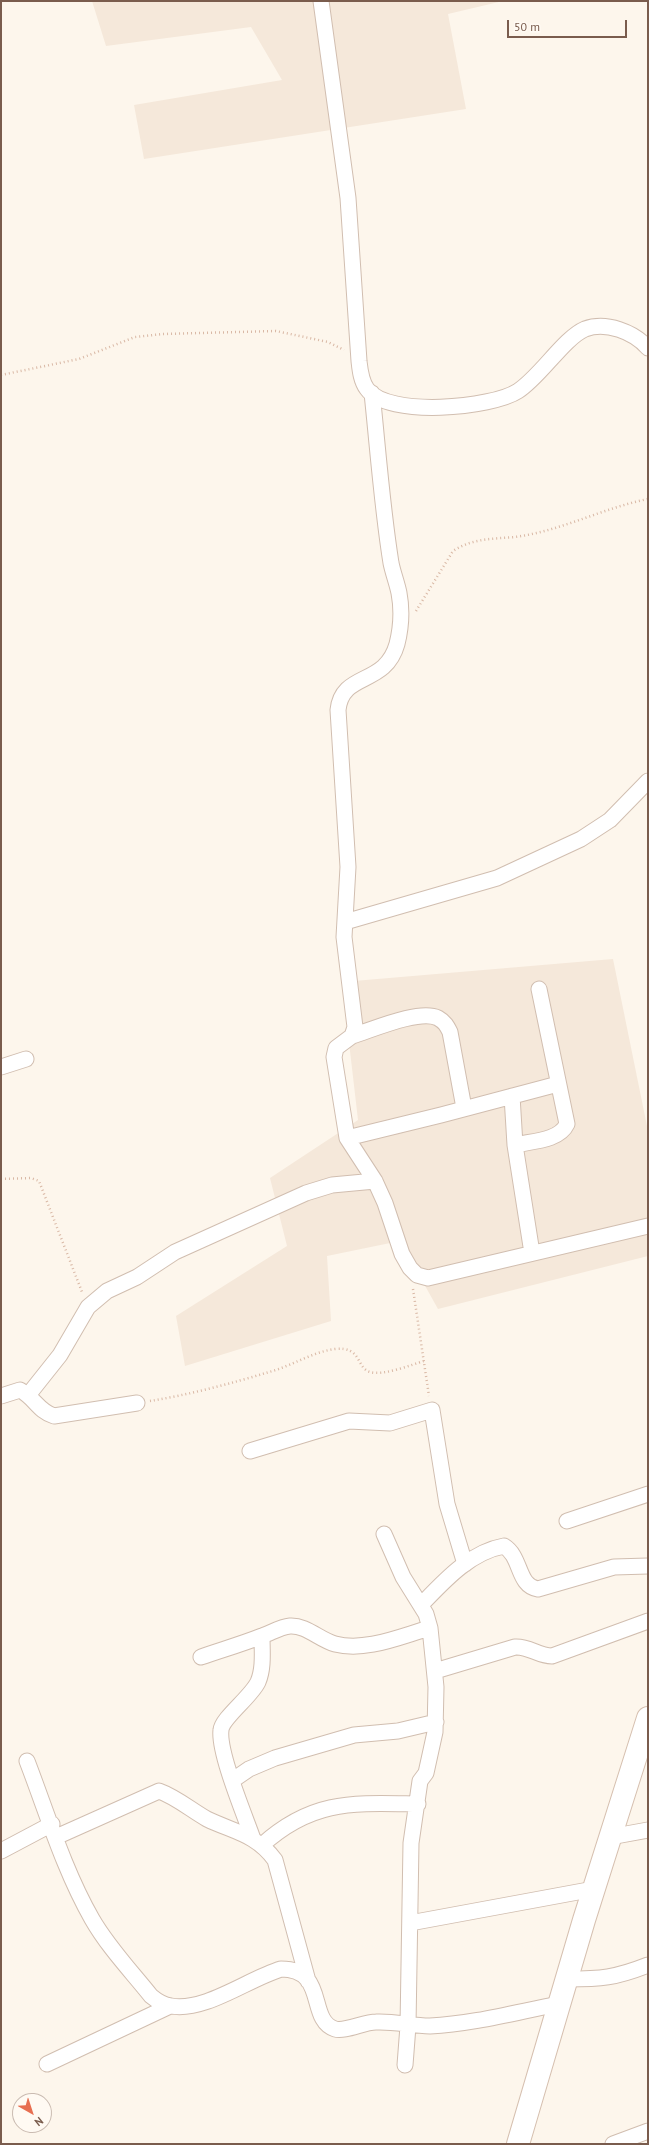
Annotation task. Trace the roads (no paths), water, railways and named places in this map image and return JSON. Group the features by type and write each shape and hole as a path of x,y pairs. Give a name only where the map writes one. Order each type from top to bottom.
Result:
{"street":[{"path":"321,1 348,198 359,360 362,380 368,390 379,399 394,405 422,408 485,402 500,398 517,391 532,380 568,343 584,330 596,326 626,332 638,338 648,348"},
{"path":"352,1036 355,1027 346,950 345,922 348,867 338,718 339,699 345,690 372,676 385,667 392,657 398,639 400,625 399,593 391,564 372,393"},
{"path":"345,922 497,878 587,835 610,820 648,781"},
{"path":"515,1145 555,1137 564,1131 567,1124 539,989"},
{"path":"464,1108 450,1032 445,1023 437,1018 420,1016 352,1036 336,1048 334,1057 347,1138 376,1181 402,1254 410,1268 417,1275 428,1278 648,1226"},
{"path":"1,1066 26,1059"},
{"path":"347,1138 558,1084"},
{"path":"512,1096 515,1145 532,1253"},
{"path":"29,1394 60,1355 88,1307 107,1291 137,1277 175,1252 306,1193 332,1185 376,1181"},
{"path":"1,1396 20,1390 29,1394 44,1413 54,1416 137,1403"},
{"path":"250,1451 349,1421 390,1423 432,1410 447,1504 465,1564"},
{"path":"567,1521 648,1494"},
{"path":"384,1534 403,1577 421,1605 430,1628 435,1671 436,1722 426,1773 420,1781 418,1804 411,1843 408,2026 405,2064"},
{"path":"421,1605 445,1580 465,1564 490,1550 504,1546 515,1557 525,1582 531,1588 538,1589 614,1567 648,1566"},
{"path":"435,1671 515,1647 523,1646 538,1654 552,1656 648,1621"},
{"path":"201,1657 278,1629 291,1626 302,1628 335,1644 363,1645 430,1628"},
{"path":"258,1842 227,1764 221,1730 225,1721 250,1695 258,1682 262,1667 262,1636"},
{"path":"518,2144 566,1979 648,1718"},
{"path":"233,1780 249,1769 281,1756 354,1735 398,1731 436,1722"},
{"path":"27,1761 80,1894 101,1932 151,1996 170,2006"},
{"path":"1,1851 159,1791 167,1794 208,1819 238,1831 258,1842 275,1860 308,1981 322,2017 328,2025 335,2029 344,2029 374,2022 388,2022 408,2026 453,2024 559,2004"},
{"path":"258,1842 299,1819 341,1805 418,1804"},
{"path":"610,1838 648,1830"},
{"path":"410,1923 594,1889"},
{"path":"566,1979 601,1979 619,1976 648,1965"},
{"path":"47,2064 170,2006 182,2006 205,2002 281,1969 293,1969 302,1973 308,1981"},
{"path":"613,2144 648,2131"}]}
